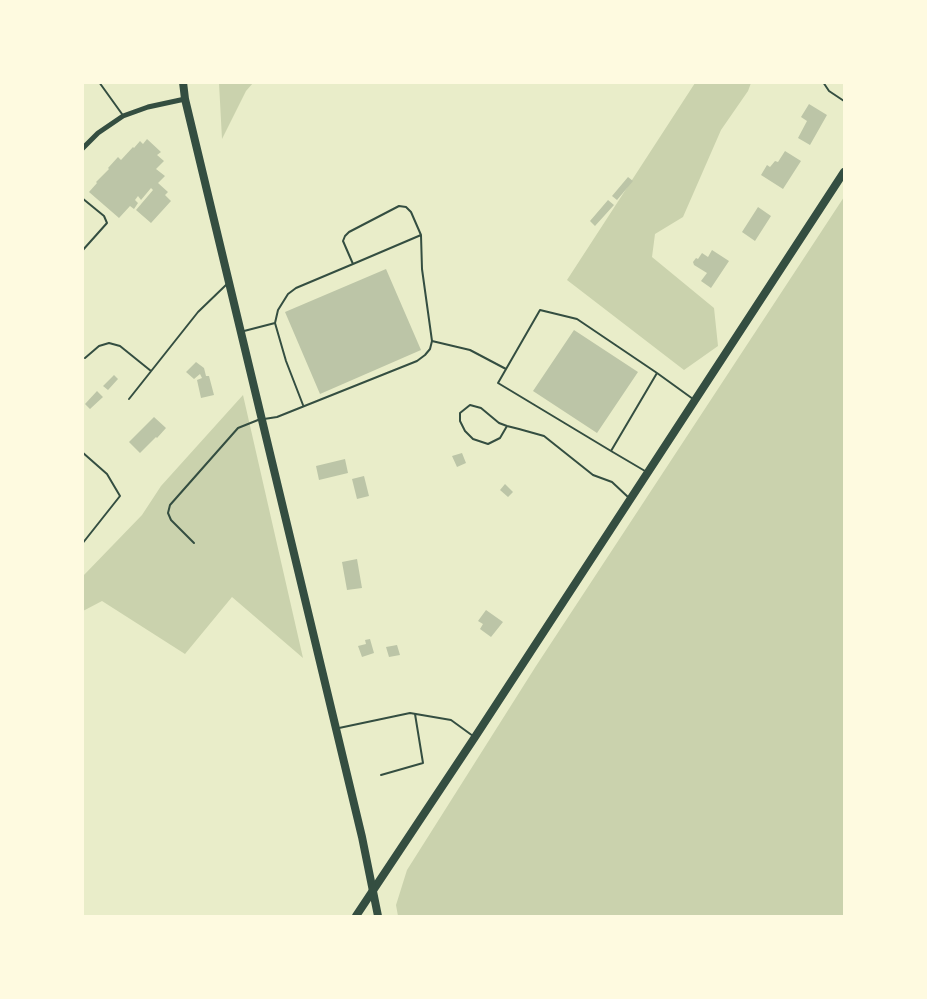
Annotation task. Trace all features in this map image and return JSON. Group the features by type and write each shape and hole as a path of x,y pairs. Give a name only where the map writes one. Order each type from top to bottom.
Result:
{"main road":[{"path":"183,82 185,99 374,890 378,916"},
{"path":"356,916 844,172"}],"street":[{"path":"82,149 98,133 123,116 148,107 185,99"}],"lane":[{"path":"99,82 123,116"},
{"path":"823,82 829,91 844,101"},
{"path":"82,198 106,219 107,223 82,251"},
{"path":"194,543 171,520 168,513 170,505 238,428 261,419 276,417 417,361 430,349 432,341 422,269 421,235 411,212 406,207 399,206 349,232 343,242 353,264"},
{"path":"303,406 286,361 275,322 278,310 288,294 296,288 421,235"},
{"path":"129,399 198,312 229,282"},
{"path":"647,472 498,382 540,310 577,319 695,400"},
{"path":"241,332 275,322"},
{"path":"432,341 470,350 506,369"},
{"path":"85,358 99,346 109,343 120,346 152,371"},
{"path":"610,451 657,373"},
{"path":"507,426 500,438 488,444 473,439 465,431 460,421 460,413 470,405 481,408 499,423 544,436 592,475 612,482 631,499"},
{"path":"82,452 107,474 120,496 82,544"},
{"path":"336,729 410,712 452,720 475,737"},
{"path":"381,775 423,763 415,714"}],"green space":[{"path":"219,83 253,83 246,91 222,139"},
{"path":"695,83 751,83 721,130 683,217 655,234 652,257 714,308 718,346 684,370 567,280"},
{"path":"844,197 844,916 398,916 396,905 407,870 536,666"},
{"path":"243,395 303,658 232,597 185,654 102,601 83,611 83,576 142,515 161,486"}],"building":[{"path":"809,104 827,115 810,145 798,138 807,121 801,117"},
{"path":"147,139 161,152 157,155 164,161 156,169 165,176 158,183 168,192 165,195 171,201 151,223 136,210 153,190 151,188 141,200 138,196 135,200 138,203 134,209 130,206 119,218 89,192 118,157 121,160 140,141 143,144"},
{"path":"785,151 801,161 783,189 761,175 767,165 770,167 775,161 778,162"},
{"path":"628,177 633,181 617,200 612,196"},
{"path":"608,200 614,205 595,226 590,221"},
{"path":"758,207 771,216 755,241 742,232"},
{"path":"712,250 729,261 711,288 701,281 707,273 693,262 702,253 708,257"},
{"path":"386,269 421,350 320,394 285,312"},
{"path":"574,330 638,372 597,433 533,391"},
{"path":"196,362 204,368 206,376 209,376 214,395 201,398 197,380 202,378 200,374 194,379 186,372"},
{"path":"114,375 118,379 108,390 103,386"},
{"path":"97,391 103,397 90,409 85,404"},
{"path":"154,417 166,428 140,453 129,442"},
{"path":"462,453 466,463 457,467 452,456"},
{"path":"345,459 348,473 319,480 316,466"},
{"path":"364,476 369,496 357,499 352,479"},
{"path":"505,484 513,492 508,497 500,490"},
{"path":"357,559 362,588 347,590 342,562"},
{"path":"486,610 503,622 491,637 480,629 483,624 478,621"},
{"path":"370,639 374,653 362,657 358,646 366,644 365,640"},
{"path":"397,645 400,655 389,657 386,647"}]}
